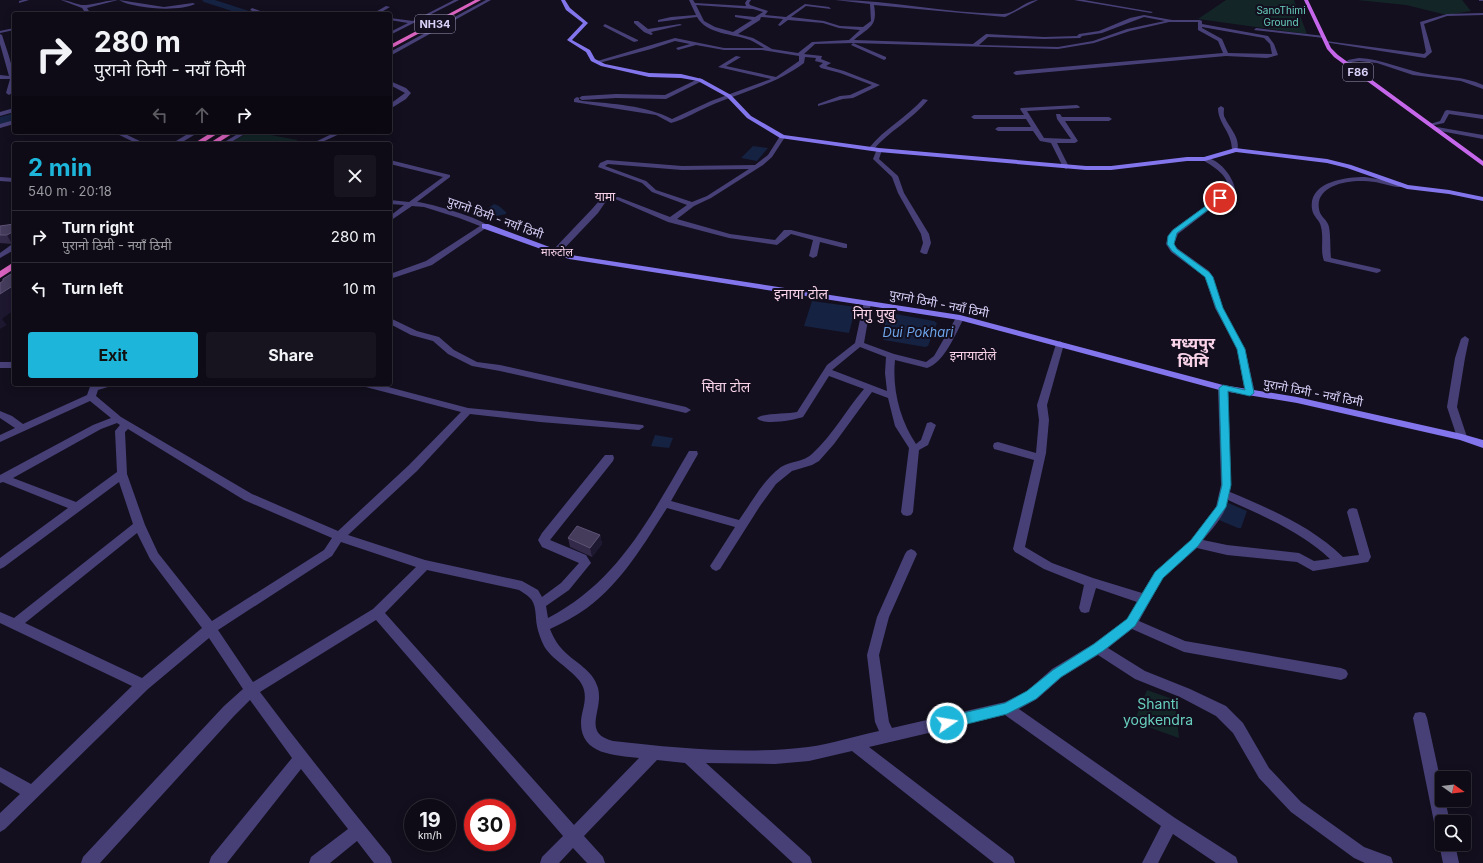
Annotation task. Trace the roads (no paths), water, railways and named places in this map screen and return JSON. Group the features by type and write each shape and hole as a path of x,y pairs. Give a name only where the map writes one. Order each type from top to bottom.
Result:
{"highway":[{"name":"NH34","path":"392,40 466,0"},
{"name":"NH34","path":"392,46 479,0"},
{"path":"200,142 214,134"},
{"path":"214,142 228,134"},
{"path":"0,275 12,266"}],"main road":[{"path":"563,0 568,9 586,22 584,27 574,33 569,40 588,52 597,62 649,75 681,76 700,80 728,96 749,117 782,137 879,150 1066,166 1111,168 1187,159 1205,159 1235,150 1327,161 1349,166 1413,189 1449,192 1483,199"},
{"name":"F86","path":"1306,0 1329,49 1336,56 1435,127 1483,164"},
{"name":"पुरानो ठिमी - नयाँ ठिमी","path":"485,226 569,257 960,318 1223,388 1297,400 1462,437 1483,444"}],"street":[{"path":"21,2 27,0"},
{"path":"63,0 84,7 116,0"},
{"path":"121,0 164,8 193,4"},
{"path":"129,2 139,0"},
{"path":"392,33 457,0"},
{"path":"392,53 489,0"},
{"path":"734,34 760,17 765,11 747,5 749,0"},
{"path":"837,0 1005,16 1036,0"},
{"path":"1016,73 1226,54 1275,55 1272,44 1266,37 1076,0"},
{"path":"168,1 182,6"},
{"path":"754,8 693,2 702,22 713,28 759,42 772,50"},
{"path":"850,41 873,21 874,16 872,3"},
{"path":"780,25 786,18 805,5 829,8"},
{"path":"84,7 86,12"},
{"path":"378,12 388,7"},
{"path":"252,9 259,12"},
{"path":"974,46 984,40 986,35 1044,38 1080,37 1100,32 1132,19 1144,16 1172,21 1200,23 1325,40 1425,56 1429,52 1422,23 1447,15 1483,14"},
{"path":"660,21 671,18 699,16"},
{"path":"736,16 786,18 824,22 839,28 865,29"},
{"path":"392,19 413,22"},
{"path":"801,54 814,43 850,41 1058,48 1094,42 1149,24 1172,21"},
{"path":"636,22 646,31 655,36"},
{"path":"1200,23 1200,29 1220,40 1226,54"},
{"path":"605,25 636,41"},
{"path":"646,31 680,25"},
{"path":"0,32 12,29"},
{"path":"0,36 7,51 12,73"},
{"path":"597,62 649,48 675,39 724,49 772,50 820,57 817,60 828,63 822,66 823,67 842,72 877,85 851,97 842,97 820,105"},
{"path":"850,41 884,58"},
{"path":"678,49 697,43"},
{"path":"700,80 666,97 616,96 577,99 576,101 658,114 671,121 685,116 700,107 728,96 744,92 787,73 802,62 801,54"},
{"path":"1336,56 1380,63 1423,75 1458,79 1483,87"},
{"path":"738,57 721,67 775,78"},
{"path":"1348,65 1350,61 1354,60"},
{"path":"0,77 12,77"},
{"path":"9,93 12,81"},
{"path":"392,84 404,89 408,93 404,98 392,106"},
{"path":"871,149 878,139 908,118 925,100"},
{"path":"1077,107 1023,109 1042,140 1075,141 1059,117 1109,119"},
{"path":"1222,108 1221,117 1229,128 1235,142 1235,150"},
{"path":"0,114 12,111"},
{"path":"1435,127 1442,122 1447,112 1483,117"},
{"path":"974,116 1028,117"},
{"path":"0,126 12,123"},
{"path":"1435,127 1483,137"},
{"path":"998,129 1035,129"},
{"path":"120,134 138,142"},
{"path":"178,142 192,134"},
{"path":"228,142 242,134"},
{"path":"318,142 336,134"},
{"path":"671,220 692,205 709,197 761,164 770,156 782,137"},
{"path":"1053,141 1066,166"},
{"path":"879,150 876,159 895,176 901,193 925,234 927,243 924,252"},
{"path":"1205,159 1223,170 1232,185 1232,190 1175,232 1172,236 1170,244 1174,250 1206,273 1209,277 1219,308 1241,349 1250,393"},
{"path":"392,162 448,176 392,218"},
{"path":"692,205 654,191 644,182 601,167 602,164 607,162 682,168 755,167"},
{"path":"1377,271 1327,259 1325,225 1317,216 1315,197 1320,191 1328,186 1359,178 1402,185"},
{"path":"0,180 12,180"},
{"path":"556,252 595,212 608,194"},
{"path":"616,198 671,220 729,236 777,243 787,232 844,246"},
{"name":"पुरानो ठिमी - नयाँ ठिमी","path":"392,202 425,205 462,216 485,226"},
{"path":"392,276 421,268 485,226"},
{"path":"812,256 817,239"},
{"path":"0,256 12,248"},
{"path":"762,418 786,418 800,415 830,367 852,348 859,344 868,303"},
{"path":"859,344 891,356 927,365 937,358 960,318"},
{"path":"392,322 414,333 436,339 451,352 475,364 500,368 686,410"},
{"path":"1462,437 1452,407 1460,358 1466,339"},
{"path":"1060,344 1042,405 1044,420 1040,458 1019,549 1048,566 1091,582 1145,599"},
{"path":"891,356 892,396 903,431 914,448 907,512"},
{"path":"0,365 12,365"},
{"path":"828,372 892,396"},
{"path":"0,439 103,386"},
{"path":"373,386 468,411 540,419 639,427"},
{"path":"716,566 772,481 786,469 814,459 830,441 870,388"},
{"path":"94,390 122,422 248,498 339,536 425,565 522,586 534,594 540,604 543,627 549,643 563,659 583,674 591,688 592,701 588,723 590,735 598,744 613,748 688,756 775,756 809,754 1007,708 1032,695 1057,673 1098,648 1131,623 1159,575 1194,543 1221,507 1226,485 1223,388"},
{"path":"0,824 143,684 210,628 328,553 339,536 413,468 468,411"},
{"path":"0,414 9,418 22,429"},
{"path":"122,422 120,430 122,474 139,525 154,556 210,628 251,690 301,758 384,863"},
{"path":"2,478 97,427 122,422"},
{"path":"914,448 921,447 925,444 931,425"},
{"path":"998,446 1040,458"},
{"path":"543,627 588,601 612,579 633,552 693,454"},
{"path":"540,604 556,595 568,585 585,563 582,558 546,544 544,540 609,458"},
{"path":"0,564 122,474"},
{"path":"2,478 78,506"},
{"path":"1224,494 1285,522 1326,548 1340,562"},
{"path":"664,503 742,525"},
{"path":"1194,543 1227,550 1299,558 1313,566 1364,559 1365,557 1353,512"},
{"path":"15,624 139,525"},
{"path":"888,736 882,722 873,655 883,617 911,554"},
{"path":"89,863 229,711 251,690 378,614 425,565"},
{"path":"1085,608 1091,582"},
{"path":"378,614 597,863"},
{"path":"0,617 143,684"},
{"path":"1131,623 1184,646 1341,674"},
{"path":"1098,648 1140,675 1185,693 1221,711 1238,728 1264,772 1296,807 1359,853 1385,863"},
{"path":"1007,708 1170,823 1230,863"},
{"path":"1420,718 1441,815"},
{"path":"854,744 1007,863"},
{"path":"548,863 574,838 654,752"},
{"path":"688,756 804,863"},
{"path":"217,863 301,758"},
{"path":"0,774 33,792"},
{"path":"1150,863 1170,823"},
{"path":"317,863 359,830"},
{"path":"1448,851 1451,863"}],"water":[{"path":"202,0 215,0 252,12 235,12"},
{"path":"753,146 768,148 757,161 741,158"},
{"path":"494,204 499,206 506,212 506,214 497,216 484,213"},
{"name":"Dui Pokhari","path":"812,301 856,307 849,333 804,326"},
{"name":"Dui Pokhari","path":"890,313 934,321 937,323 928,346 925,347 884,340 882,338 887,315"},
{"path":"655,435 673,438 669,448 651,446"},
{"path":"1226,502 1247,511 1241,528 1219,520"}],"waterway":[{"path":"0,121 12,118"}],"district":[{"name":"यामा","path":"605,197"},
{"name":"मारुटोल","path":"557,252"},
{"name":"इनाया टोल","path":"801,294"},
{"name":"निगु पुखु","path":"874,314"},
{"name":"मध्यपुर थिमि","path":"1193,352"},
{"name":"इनायाटोले","path":"973,355"},
{"name":"सिवा टोल","path":"726,387"}],"park label":[{"name":"SanoThimi Ground","path":"1281,16"},
{"name":"Shanti yogkendra","path":"1158,712"}]}
